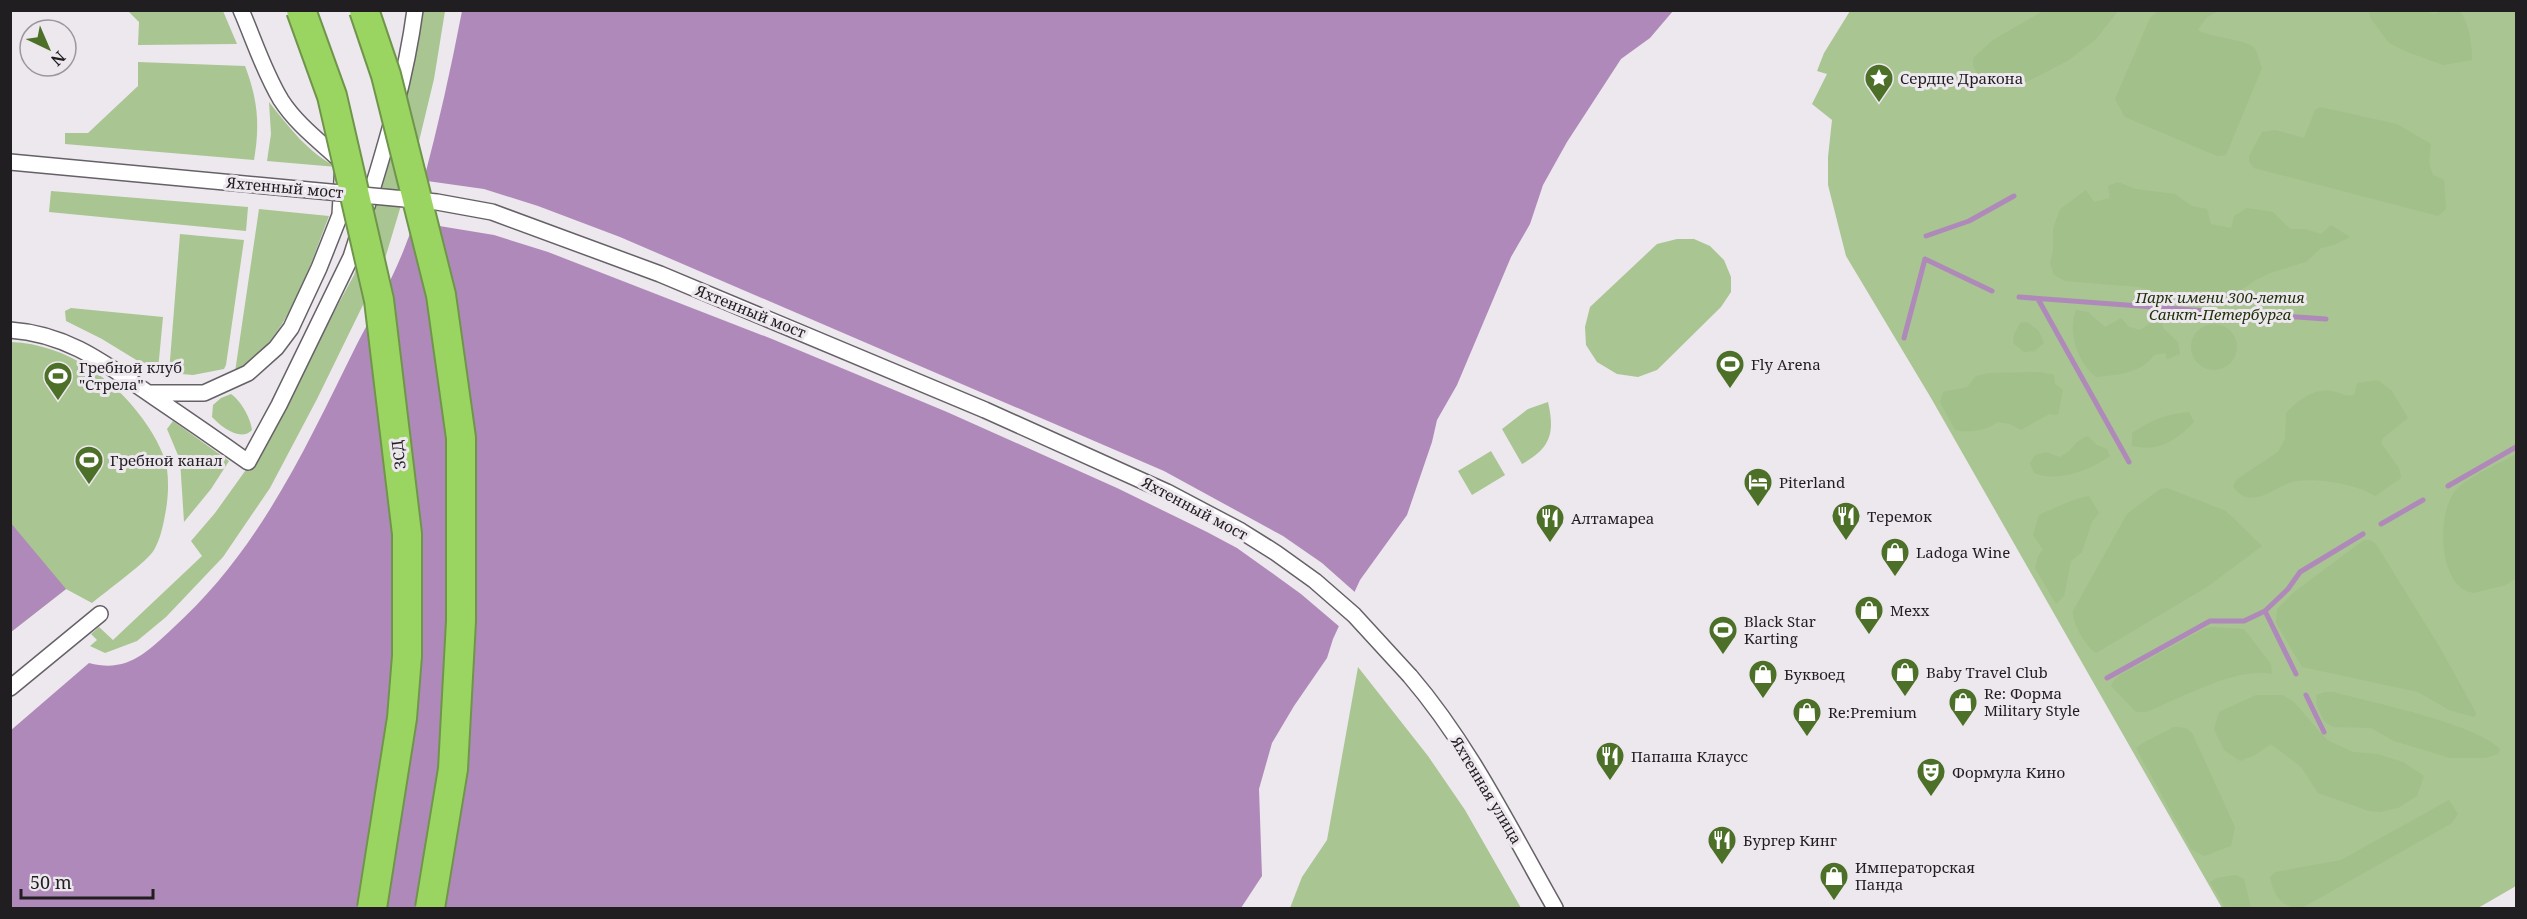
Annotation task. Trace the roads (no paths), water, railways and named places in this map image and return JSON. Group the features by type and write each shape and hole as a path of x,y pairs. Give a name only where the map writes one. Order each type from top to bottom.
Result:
{"highway":[{"name":"ЗСД","path":"301,10 332,96 379,300 407,534 407,656 402,718 372,909"},
{"path":"364,10 386,75 441,295 461,438 460,621 453,769 442,847 429,909"}],"street":[{"path":"149,393 204,393 248,373 276,348 291,328 319,268 340,215 343,163 307,131 282,101 270,79 241,10"},
{"path":"10,330 48,335 75,346 149,393 248,462 351,257 389,134 412,36 415,10"},
{"name":"Яхтенный мост","path":"10,162 437,201 492,212 551,232 808,334 975,405 1140,479 1206,512 1276,553 1315,581 1361,623 1410,676"},
{"path":"10,688 100,614"},
{"name":"Яхтенная улица","path":"1410,676 1434,705 1475,766 1555,909"}],"waterway":[{"path":"1926,236 1969,221 2014,196"},
{"path":"1904,338 1925,259 1992,291"},
{"path":"2019,297 2247,314"},
{"path":"2038,299 2129,462"},
{"path":"2254,314 2326,319"},
{"path":"2448,486 2516,447"},
{"path":"2381,524 2423,500"},
{"path":"2107,678 2210,621 2244,621 2265,611 2288,589 2300,572 2363,534"},
{"path":"2265,611 2296,674"},
{"path":"2306,695 2324,732"}],"place":[{"name":"Сердце Дракона","path":"1879,104"},
{"name":"Fly Arena","path":"1730,390"},
{"name":"Гребной клуб \"Стрела\"","path":"58,402"},
{"name":"Гребной канал","path":"89,486"},
{"name":"Piterland","path":"1758,508"},
{"name":"Теремок","path":"1846,542"},
{"name":"Алтамареа","path":"1550,544"},
{"name":"Ladoga Wine","path":"1895,578"},
{"name":"Mexx","path":"1869,636"},
{"name":"Black Star Karting","path":"1723,656"},
{"name":"Baby Travel Club","path":"1905,698"},
{"name":"Буквоед","path":"1763,700"},
{"name":"Re: Форма Military Style","path":"1963,728"},
{"name":"Re:Premium","path":"1807,738"},
{"name":"Папаша Клаусс","path":"1610,782"},
{"name":"Формула Кино","path":"1931,798"},
{"name":"Бургер Кинг","path":"1722,866"},
{"name":"Императорская Панда","path":"1834,902"}],"park label":[{"name":"Парк имени 300-летия Санкт-Петербурга","path":"2220,306"}]}
